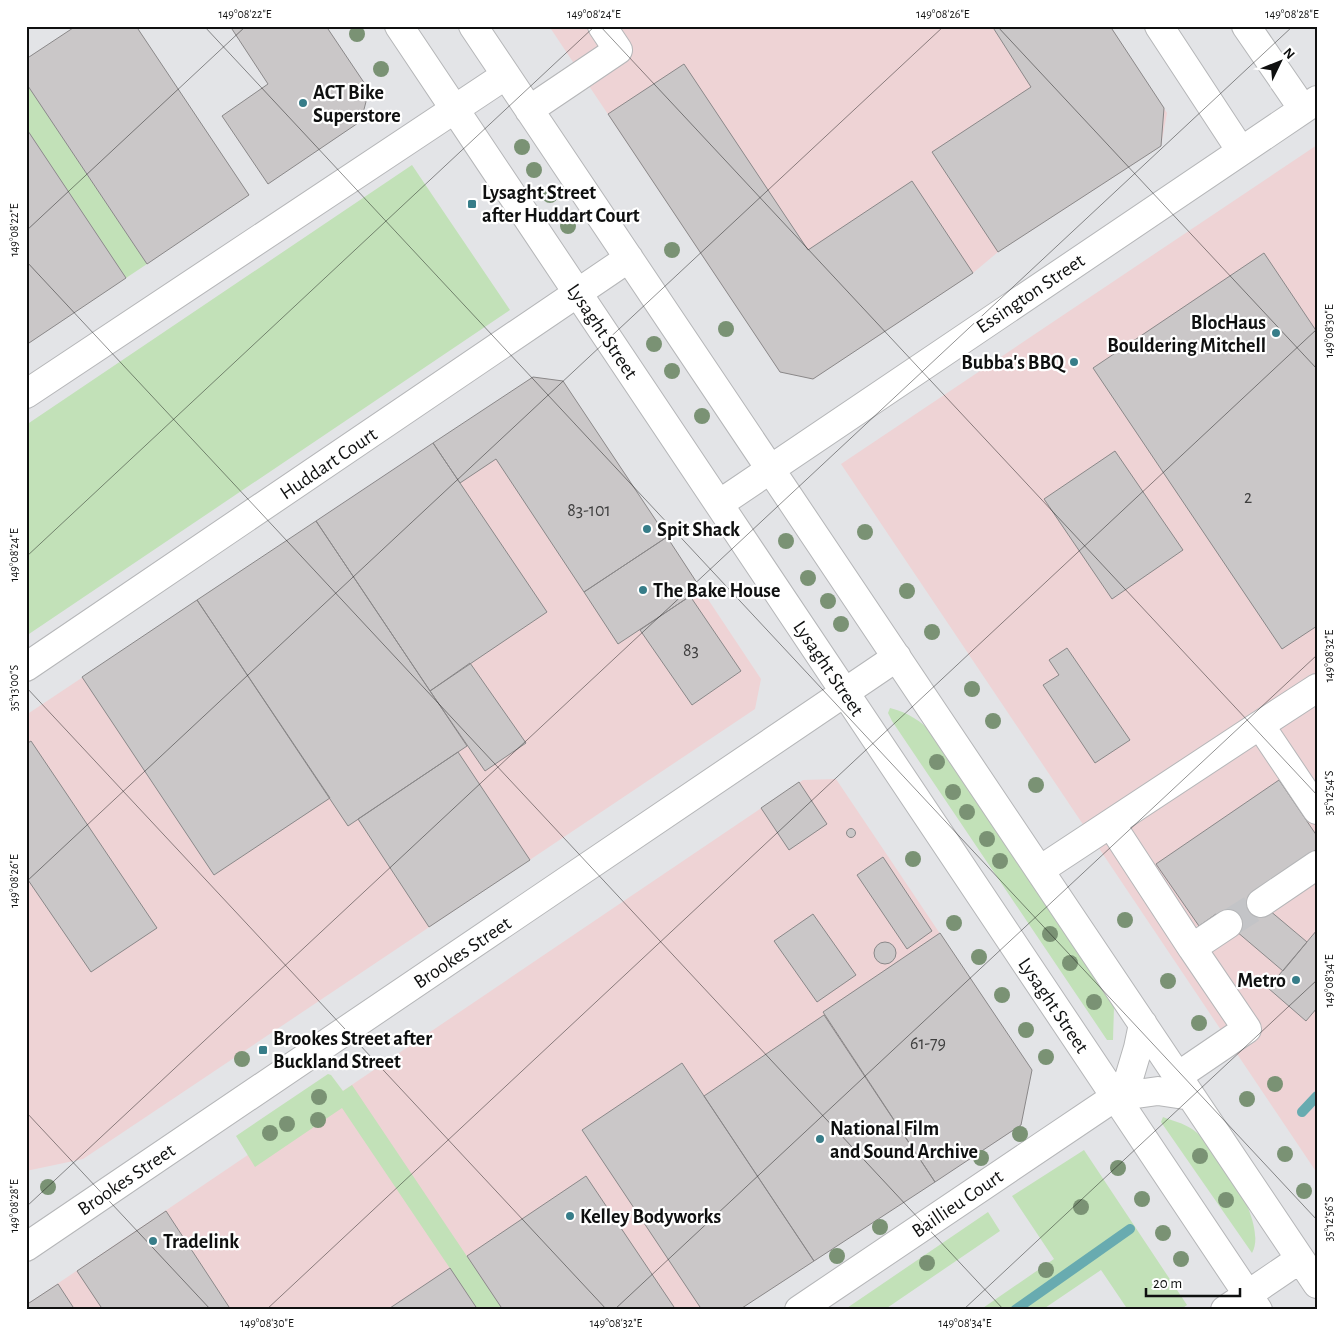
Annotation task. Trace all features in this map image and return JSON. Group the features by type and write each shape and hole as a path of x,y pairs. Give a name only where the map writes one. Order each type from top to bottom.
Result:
{"street":[{"name":"Lysaght Street","path":"399,26 1253,1302"},
{"path":"473,26 1317,1284"},
{"path":"529,110 618,50 602,26"},
{"path":"1159,26 1241,151"},
{"path":"1246,26 1310,104"},
{"path":"26,394 506,75"},
{"name":"Essington Street","path":"719,504 1310,104"},
{"name":"Huddart Court","path":"26,667 629,258"},
{"name":"Brookes Street","path":"26,1247 896,657"},
{"path":"1040,870 1317,688"},
{"path":"1260,725 1317,810"},
{"path":"1111,824 1247,1029 1184,1086"},
{"path":"1260,903 1317,865"},
{"path":"1192,948 1228,924"},
{"name":"Baillieu Court","path":"799,1310 1115,1096 1131,1073 1143,1024"},
{"name":"Baillieu Court","path":"1115,1096 1158,1092 1184,1086"},
{"path":"1225,1310 1253,1302 1300,1259"}],"shaded area":[{"path":"549,26 1110,26 1167,113 1161,146 998,252 973,273 813,379 780,372"},
{"path":"1317,145 1317,1173 841,464"},
{"path":"533,377 563,381 761,679 755,709 83,1159 26,1171 26,715"},
{"path":"836,779 1031,1069 1021,1125 739,1310 26,1310 26,1305 803,780"}],"green space":[{"path":"26,83 147,264 126,278 26,128"},
{"path":"412,165 510,310 26,636 26,425"},
{"path":"890,708 914,718 934,735 1108,992 1114,1007 1113,1040 1107,1040 892,721 888,713"},
{"path":"328,1074 331,1075 343,1091 352,1085 503,1310 478,1310 342,1108 255,1167 236,1136"},
{"path":"1163,1117 1192,1129 1202,1138 1214,1151 1238,1186 1253,1223 1255,1240 1252,1253 1161,1122"},
{"path":"1084,1150 1187,1305 1180,1310 1128,1310 1101,1270 1042,1310 980,1310 1054,1259 1012,1196"},
{"path":"988,1212 1000,1231 884,1310 844,1310"}],"building":[{"path":"76,26 136,26 249,195 147,264 26,83 26,59"},
{"name":"ACT Bike Superstore","path":"230,26 326,26 369,90 361,121 268,184 222,116 268,84"},
{"path":"992,26 1110,26 1164,108 1161,146 998,252 932,152 1031,87"},
{"path":"684,64 808,250 912,181 973,273 813,379 780,372 608,114"},
{"path":"26,128 126,278 29,343 26,339"},
{"path":"1264,253 1317,332 1317,626 1282,649 1093,368"},
{"path":"533,377 563,381 667,537 584,592 496,459 460,483 433,443"},
{"path":"433,443 547,612 430,691 316,521"},
{"path":"1115,451 1183,550 1112,599 1044,499"},
{"path":"316,521 467,746 348,826 197,600"},
{"name":"The Bake House","path":"667,537 701,589 618,644 584,592"},
{"path":"690,596 741,671 692,705 640,630"},
{"path":"197,600 330,798 214,875 82,677"},
{"path":"1067,648 1130,740 1095,763 1043,685 1059,675 1049,660"},
{"path":"470,663 526,743 485,771 430,691"},
{"path":"31,741 157,928 91,972 26,877 26,744"},
{"path":"458,752 530,860 429,927 358,819"},
{"path":"1279,780 1317,836 1317,849 1250,894 1307,942 1283,971 1216,914 1199,926 1156,864"},
{"path":"799,782 827,824 789,850 761,808"},
{"path":"851,828 856,833 851,838 846,833"},
{"path":"883,857 932,931 907,949 857,875"},
{"path":"813,914 856,975 817,1002 774,941"},
{"name":"Metro","path":"1317,930 1317,1008 1306,1021 1268,988"},
{"path":"940,933 1032,1070 1021,1125 935,1182 823,1012"},
{"path":"885,942 895,949 896,953 889,963 885,964 875,957 874,953 881,943"},
{"name":"National Film and Sound Archive","path":"824,1015 935,1182 814,1261 704,1096"},
{"path":"682,1063 814,1261 739,1310 702,1310 582,1130"},
{"name":"Kelley Bodyworks","path":"586,1176 676,1310 503,1310 467,1256"},
{"name":"Tradelink","path":"166,1211 231,1310 103,1310 77,1271"},
{"path":"450,1268 478,1310 387,1310"},
{"path":"58,1284 75,1310 26,1310 26,1305"}],"waterway":[{"path":"1302,1112 1317,1096"},
{"path":"1015,1310 1130,1229"}],"tunnel":[{"path":"1228,924 1261,903"}],"place":[{"name":"ACT Bike Superstore","path":"303,103"},
{"name":"Lysaght Street after Huddart Court","path":"472,204"},
{"name":"BlocHaus Bouldering Mitchell","path":"1276,333"},
{"name":"Bubba's BBQ","path":"1074,362"},
{"name":"Spit Shack","path":"647,529"},
{"name":"The Bake House","path":"643,590"},
{"name":"Metro","path":"1296,980"},
{"name":"Brookes Street after Buckland Street","path":"263,1050"},
{"name":"National Film and Sound Archive","path":"820,1139"},
{"name":"Kelley Bodyworks","path":"570,1216"},
{"name":"Tradelink","path":"153,1241"}]}
